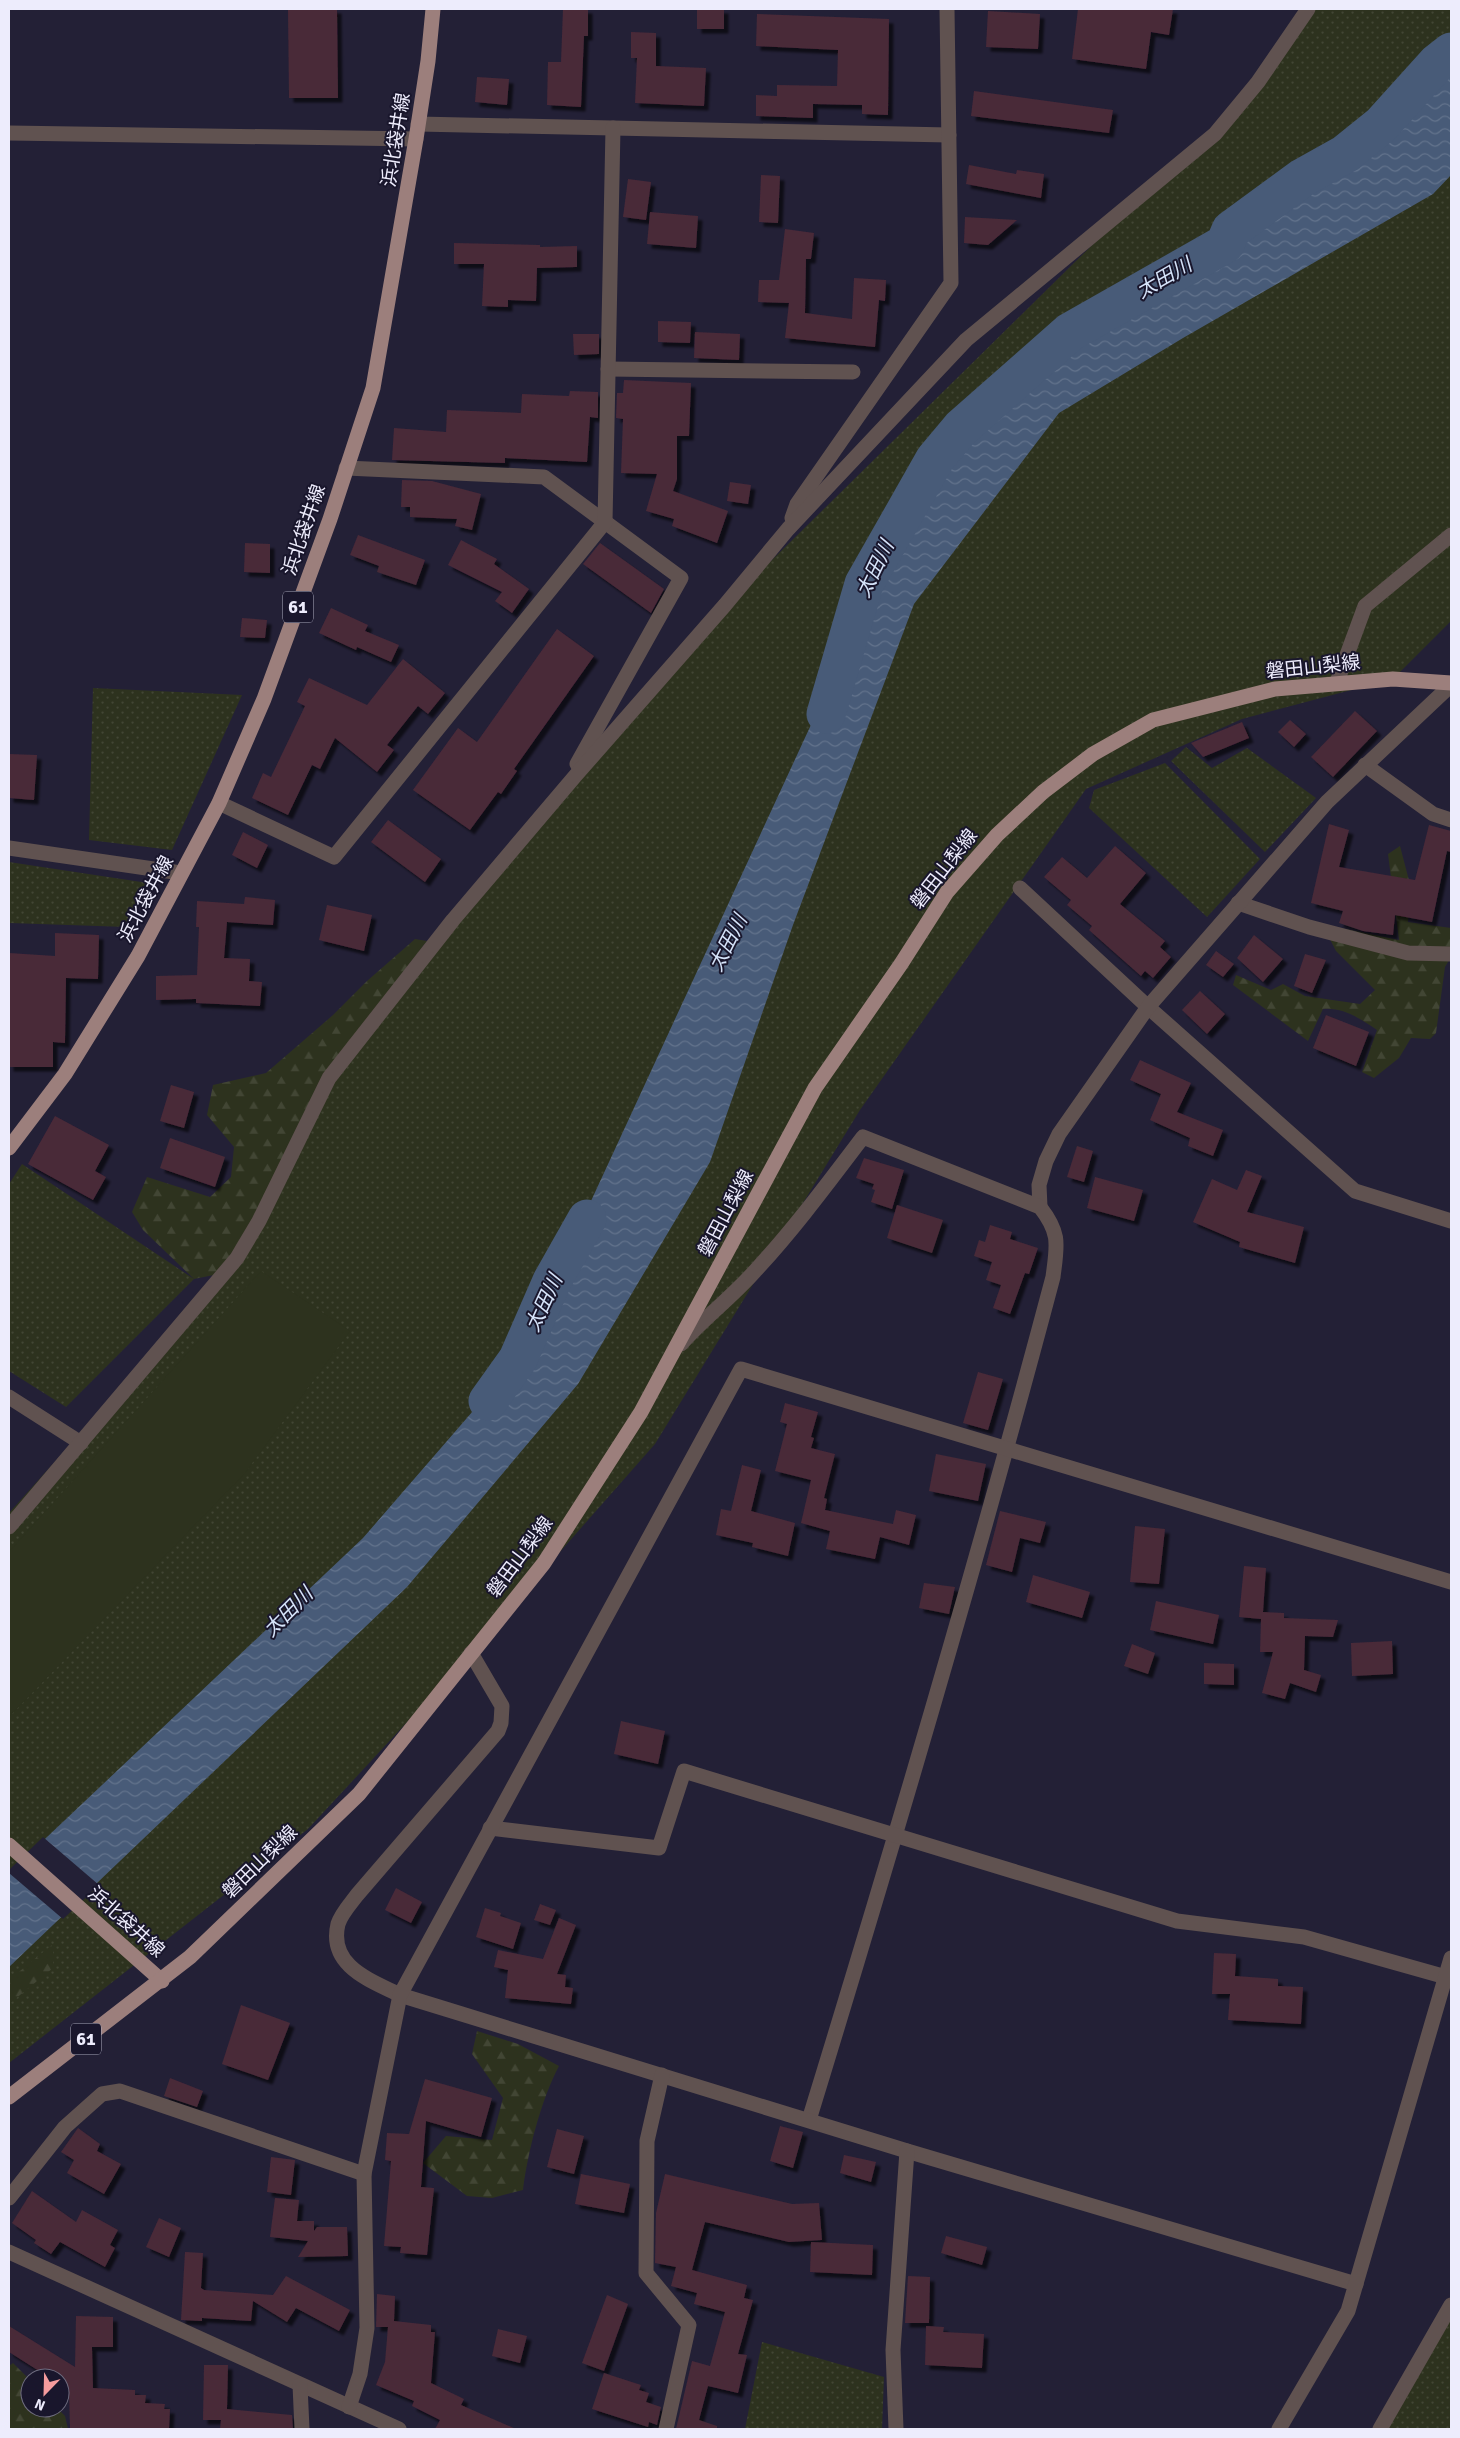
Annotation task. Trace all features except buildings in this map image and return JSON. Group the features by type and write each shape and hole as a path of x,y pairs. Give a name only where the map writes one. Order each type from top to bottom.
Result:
{"main road":[{"name":"浜北袋井線","path":"9,1148 65,1074 138,956 219,803 264,698 373,388 417,131 428,61 433,9"},
{"name":"磐田山梨線","path":"162,1981 190,1958 359,1794 544,1563 642,1412 815,1088 901,964 947,892 997,836 1042,792 1093,754 1153,720 1275,689 1337,682 1393,679 1451,684"},
{"name":"浜北袋井線","path":"9,1845 162,1981 9,2097"}],"street":[{"path":"788,529 797,504 951,283 947,9"},
{"path":"9,1527 237,1258 259,1221 329,1078 453,920 560,793 788,529 966,340 1215,134 1258,82 1308,9"},
{"path":"219,803 334,857 605,522 613,128"},
{"path":"9,133 613,128 948,135"},
{"path":"608,369 853,372"},
{"path":"346,468 544,477 681,578 560,793"},
{"path":"1337,682 1366,606 1451,535"},
{"path":"1040,1207 1038,1185 1046,1161 1059,1134 1148,1006 1327,802 1451,684"},
{"path":"1365,765 1433,814 1451,820"},
{"path":"9,848 181,873"},
{"path":"1020,888 1148,1006 1355,1191 1451,1220"},
{"path":"1238,903 1309,927 1408,953 1451,954"},
{"path":"677,1349 705,1318 754,1272 803,1215 863,1137 1040,1207 1054,1224 1057,1250 1053,1278 1007,1449 896,1836 809,2120"},
{"path":"349,2407 360,2374 366,2328 364,2174 400,1994 741,1368 1451,1582"},
{"path":"9,1397 81,1443"},
{"path":"471,1653 502,1706 501,1723 498,1731 357,1895 338,1923 338,1949 354,1972 400,1994 907,2151 1356,2284"},
{"path":"490,1828 659,1848 684,1771 1177,1921 1304,1937 1446,1977"},
{"path":"1279,2429 1348,2311 1451,1958"},
{"path":"662,2075 648,2141 646,2273 689,2326 666,2429"},
{"path":"9,2198 65,2126 102,2094 120,2091 364,2174"},
{"path":"896,2429 893,2350 907,2151"},
{"path":"9,2252 399,2429"},
{"path":"1380,2429 1451,2305"},
{"path":"300,2384 302,2429"}],"green space":[{"path":"1300,9 1451,9 1451,621 1393,679 1242,719 1086,789 860,1110 655,1444 471,1653 308,1829 9,2063 9,1513 237,1258 338,1066 711,620 1258,82"},
{"path":"93,688 242,695 172,850 89,840"},
{"path":"1186,747 1212,768 1247,748 1316,798 1265,852 1171,761"},
{"path":"1165,763 1260,859 1207,917 1089,808 1094,790"},
{"path":"1400,846 1411,888 1408,922 1451,928 1451,957 1445,967 1436,1033 1430,1039 1411,1038 1399,1058 1374,1078 1362,1072 1377,1030 1371,1026 1345,1012 1323,1009 1308,1041 1233,985 1236,975 1271,990 1283,984 1305,996 1360,1004 1375,990 1336,951 1322,924 1399,940 1388,854"},
{"path":"9,862 148,883 127,927 9,923"},
{"path":"415,939 427,941 368,1018 266,1207 224,1273 194,1279 143,1230 132,1212 147,1177 210,1197 231,1177 234,1147 207,1115 213,1085 266,1073 333,1015 367,981"},
{"path":"22,1164 194,1279 66,1407 9,1371 9,1184"},
{"path":"261,1271 350,1331 245,1473 9,1717 9,1552"},
{"path":"53,1944 53,1968 9,2004 9,1980"},
{"path":"477,2031 518,2044 559,2066 546,2094 536,2126 523,2190 492,2198 467,2196 423,2163 446,2136 492,2140 503,2098 472,2054"},
{"path":"1451,2308 1451,2429 1386,2429"},
{"path":"762,2342 884,2377 882,2429 745,2429"},
{"path":"13,2363 20,2370 20,2418 65,2418 68,2429 9,2429 9,2366"}],"water":[{"path":"1451,54 1451,175 1433,194 1183,338 1059,413 914,604 793,925 710,1162 578,1384 407,1587 9,1967 9,1873 363,1538 518,1359 840,662 898,525 961,428 1070,332 1225,244 1231,230 1302,178 1345,154 1381,125 1437,63"}],"pier":[{"path":"43,1837 99,1885 63,1919 9,1873 9,1870"}],"waterway":[{"name":"太田川","path":"826,714 864,584 935,459 961,428 1070,332 1225,244 1231,230 1302,178 1345,154 1381,125 1437,63 1451,52"},
{"name":"太田川","path":"488,1401 518,1359 552,1281 587,1219"}]}
